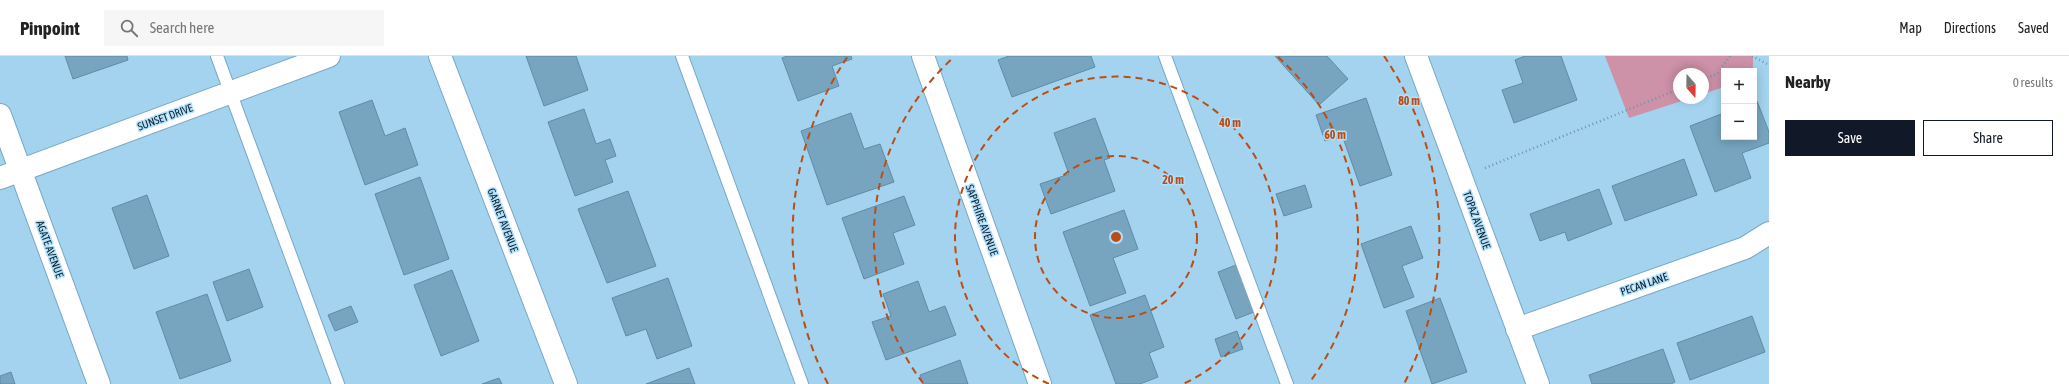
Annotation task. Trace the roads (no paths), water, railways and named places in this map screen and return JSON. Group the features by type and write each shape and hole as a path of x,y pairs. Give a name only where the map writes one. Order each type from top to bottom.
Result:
{"street":[{"name":"SUNSET DRIVE","path":"0,178 329,56"},
{"name":"GARNET AVENUE","path":"440,56 566,384"},
{"name":"SAPPHIRE AVENUE","path":"923,56 1040,384"},
{"name":"TOPAZ AVENUE","path":"1416,56 1516,329 1538,384"},
{"name":"AGATE AVENUE","path":"0,115 99,384"},
{"name":"PECAN LANE","path":"1516,329 1745,248 1769,233"}],"lane":[{"path":"217,56 338,384"},
{"path":"682,56 802,384"},
{"path":"1165,56 1287,384"}]}
